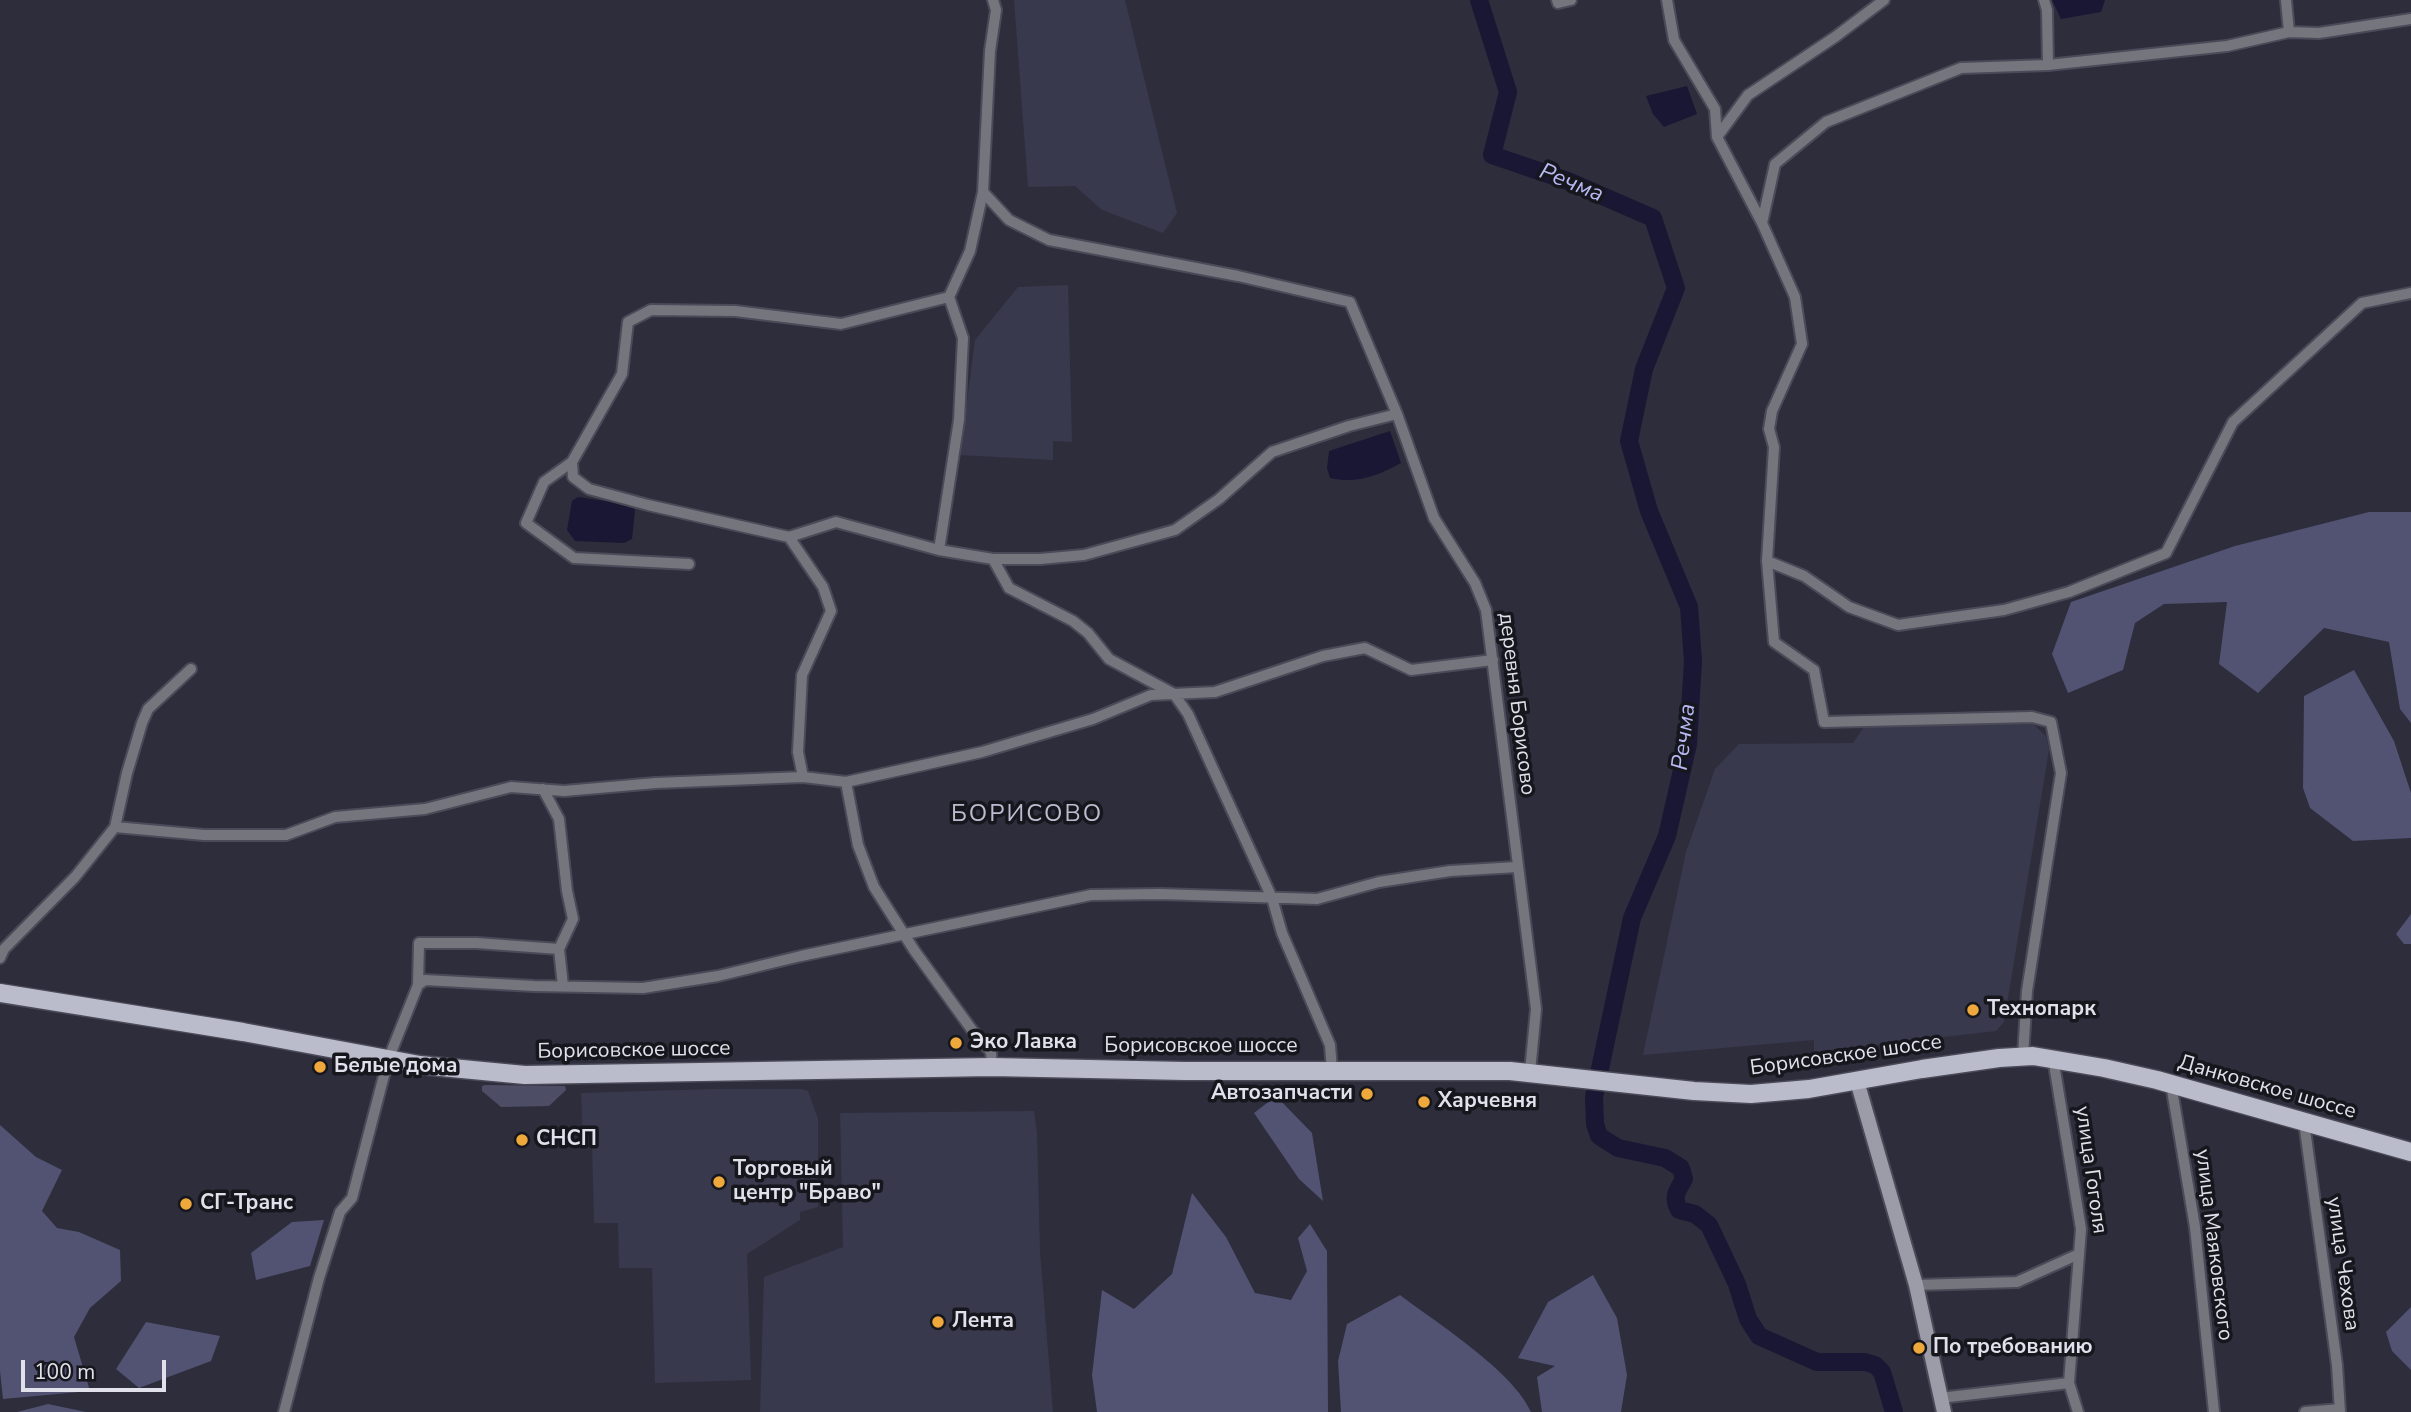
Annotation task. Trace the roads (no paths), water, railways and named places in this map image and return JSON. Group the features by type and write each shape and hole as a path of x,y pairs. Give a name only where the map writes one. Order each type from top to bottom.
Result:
{"main road":[{"name":"Борисовское шоссе","path":"0,993 243,1032 388,1060 447,1069 525,1075 992,1067 1185,1071 1530,1072 1694,1091 1751,1094 1809,1089 1922,1069 2024,1056 2053,1058 2109,1070"},
{"name":"Данковское шоссе","path":"2109,1070 2171,1084 2411,1152"}],"street":[{"path":"939,550 959,420 963,338 949,297 970,251 983,192 990,51 996,9 993,0"},
{"path":"1557,0 1558,3 1572,0"},
{"path":"1667,0 1674,40 1715,109 1717,137 1762,223 1796,297 1802,345 1772,411 1769,429 1774,447 1767,561 1773,642 1814,670 1824,722 2032,717 2051,722 2061,773 2027,992 2024,1056"},
{"path":"1717,137 1748,95 1835,37 1884,0"},
{"path":"2044,0 2047,10 2048,65"},
{"path":"2286,0 2289,32"},
{"path":"1762,223 1775,164 1826,122 1961,68 2048,65 2227,46 2289,32 2319,33 2411,19"},
{"name":"деревня Борисово","path":"983,192 1009,220 1049,240 1238,276 1250,281 1350,302 1397,414 1434,517 1475,583 1486,610 1536,1009 1530,1072"},
{"path":"1767,561 1804,576 1849,607 1898,625 2004,610 2069,592 2166,553 2233,422 2362,303 2411,293"},
{"path":"689,564 574,558 526,523 544,482 572,462 622,374 628,322 651,310 735,311 841,324 949,297"},
{"path":"572,462 573,477 589,489 789,537 836,522 939,550 993,559 1040,559 1084,555 1175,530 1219,499 1272,452 1349,426 1397,414"},
{"path":"789,537 823,587 831,611 802,676 798,752 803,777"},
{"path":"993,559 1009,588 1073,621 1088,633 1109,659 1174,694 1188,714 1272,898 1282,933 1330,1045 1332,1070"},
{"path":"115,827 204,835 286,835 335,817 425,809 511,787 564,791 656,783 803,777 846,782 982,752 1093,719 1151,695 1214,692 1323,656 1365,648 1411,670 1493,660"},
{"path":"0,958 5,948 75,877 115,827 142,723 149,709 191,669"},
{"path":"846,782 858,845 874,887 972,1030 991,1052 992,1067"},
{"path":"543,789 559,819 573,919 559,950 563,986"},
{"path":"418,985 425,979 643,988 718,976 1091,895 1160,894 1317,899 1379,882 1450,872 1517,867"},
{"path":"284,1412 318,1278 340,1212 352,1198 388,1060 418,985 419,943 476,943 559,950"},
{"name":"улица Гоголя","path":"2053,1058 2081,1229 2068,1383 2078,1412"},
{"path":"1857,1081 1916,1284 1942,1405 2068,1383"},
{"name":"улица Маяковского","path":"2171,1084 2195,1227 2214,1412"},
{"name":"улица Чехова","path":"2304,1122 2337,1365 2340,1411"},
{"path":"1916,1284 2017,1282 2079,1254"},
{"path":"2305,1412 2340,1411"}],"waterway":[{"name":"Речма","path":"1479,0 1508,92 1492,155 1568,181 1653,218 1676,288 1644,369 1629,441 1649,511 1689,607 1693,661 1688,744 1667,836 1632,918 1594,1097 1595,1124 1599,1136 1618,1148 1665,1158 1681,1168 1684,1179 1676,1198 1679,1210 1695,1214 1709,1225 1737,1284 1748,1319 1759,1336 1817,1362 1865,1362 1875,1365 1882,1372 1894,1412"}],"place":[{"name":"Технопарк","path":"1973,1010"},
{"name":"Эко Лавка","path":"956,1043"},
{"name":"Белые дома","path":"320,1067"},
{"name":"Автозапчасти","path":"1367,1094"},
{"name":"Харчевня","path":"1424,1102"},
{"name":"СНСП","path":"522,1140"},
{"name":"Торговый центр \"Браво\"","path":"719,1182"},
{"name":"СГ-Транс","path":"186,1204"},
{"name":"Лента","path":"938,1322"},
{"name":"По требованию","path":"1919,1348"}],"district":[{"name":"БОРИСОВО","path":"1027,815"}]}
